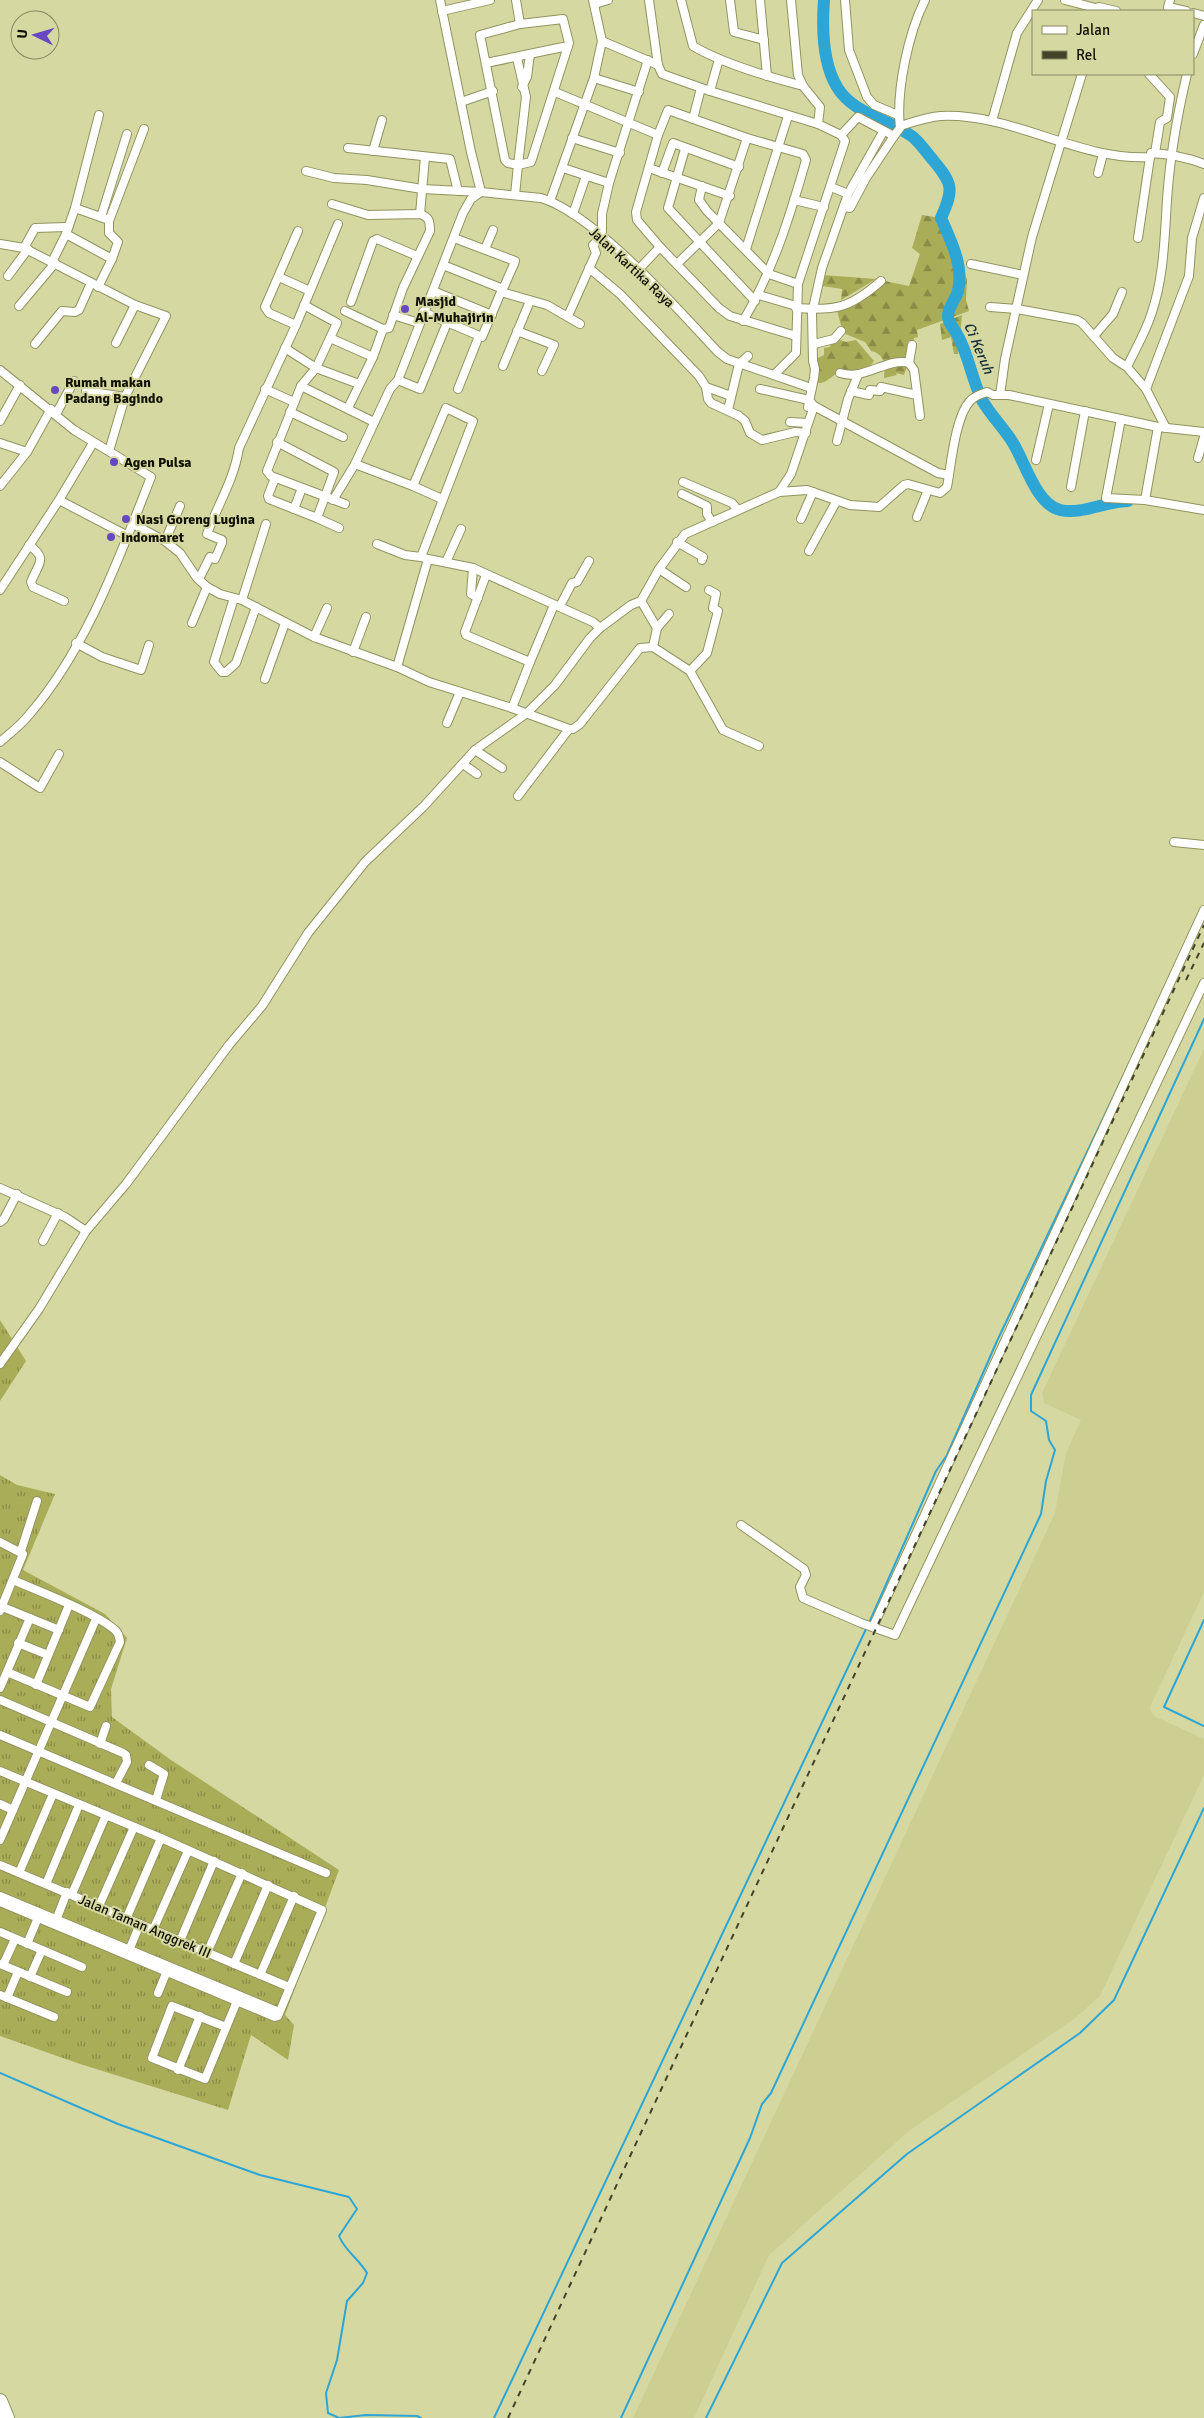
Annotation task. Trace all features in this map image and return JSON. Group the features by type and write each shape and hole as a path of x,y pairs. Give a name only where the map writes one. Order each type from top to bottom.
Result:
{"highway":[{"path":"0,2401 8,2418"}],"street":[{"path":"317,518 355,464 390,390 398,380 423,312 471,199 481,192 440,0"},
{"path":"442,11 490,0"},
{"path":"516,0 520,24"},
{"path":"550,201 594,78 602,41 594,2 608,0"},
{"path":"649,0 658,65 662,74 710,91 818,124 841,135 846,144 798,284 796,354 774,375"},
{"path":"681,0 692,45 719,59 803,86"},
{"path":"730,0 734,32 764,40"},
{"path":"760,0 767,76"},
{"path":"791,0 797,65 803,86 820,107 818,124"},
{"path":"845,0 849,50 867,97 874,106 898,115"},
{"path":"900,127 898,115 909,44 915,21 925,0"},
{"path":"993,118 1017,33 1038,0"},
{"path":"1064,0 1112,10"},
{"path":"1169,6 1183,10"},
{"path":"562,18 568,46 555,92 531,162 518,165 508,163 505,160 493,91 480,35 520,24 562,18"},
{"path":"1194,51 1204,25"},
{"path":"602,41 658,65"},
{"path":"486,63 568,46"},
{"path":"522,87 528,77 530,54"},
{"path":"515,195 526,97 522,87 517,58"},
{"path":"710,91 719,59"},
{"path":"568,316 596,253 593,246 602,236 602,214 609,183 648,60"},
{"path":"1000,395 1005,359 1023,275 1060,141 1082,75"},
{"path":"1138,238 1160,122 1167,118 1170,97 1150,75"},
{"path":"1127,368 1151,316 1157,294 1166,236 1166,217 1173,154 1187,75"},
{"path":"594,78 638,92"},
{"path":"693,119 701,88"},
{"path":"461,102 493,91"},
{"path":"555,92 658,135"},
{"path":"743,321 769,274 794,200 805,156 668,110 658,135 636,216 660,247 719,308 730,316 743,321 796,336"},
{"path":"19,306 54,263 75,208 99,114"},
{"path":"746,249 788,116"},
{"path":"846,207 900,127 939,116 993,118 1103,154 1127,158 1173,154 1204,164"},
{"path":"841,135 858,118 894,136"},
{"path":"374,151 382,120"},
{"path":"35,344 62,311 75,312 79,310 112,259 118,242 109,232 109,221 144,129"},
{"path":"779,492 791,474 804,433 810,404 815,369 813,361 817,344 816,309 822,268 846,207 848,194 883,132"},
{"path":"101,217 127,134"},
{"path":"572,138 620,153"},
{"path":"677,264 719,223 730,196 747,138"},
{"path":"662,173 673,143 685,149 739,167"},
{"path":"348,148 450,159 458,191"},
{"path":"685,149 668,208 698,243 757,298 796,307 835,309 852,304 881,281"},
{"path":"1098,173 1103,154"},
{"path":"420,214 425,157"},
{"path":"563,168 609,183"},
{"path":"649,168 730,196"},
{"name":"Jalan Kartika Raya","path":"306,170 334,178 367,180 422,189 515,195 550,201 573,214 602,236 718,352 731,362 812,388"},
{"path":"573,214 586,176"},
{"path":"702,186 699,196 701,204 719,223 769,274 798,284"},
{"path":"831,188 848,194"},
{"path":"1146,389 1189,276 1192,238 1204,198"},
{"path":"794,200 824,207"},
{"path":"332,204 368,215 420,214 427,217 430,221 430,231 417,256 388,328 383,329 345,311"},
{"path":"75,208 109,221"},
{"path":"199,579 210,557 215,559 221,546 222,540 207,534 236,468 239,448 296,325 338,224"},
{"path":"8,276 26,248 35,228 66,230 112,259"},
{"path":"485,249 492,230"},
{"path":"296,325 265,310 298,231"},
{"path":"351,302 373,241 377,238 417,256"},
{"path":"443,265 503,289 515,261 454,238"},
{"path":"0,244 26,248 135,305 165,315 166,318 124,397 109,451"},
{"path":"638,270 660,247"},
{"path":"971,264 1023,275"},
{"path":"589,268 620,294 699,376 706,387 708,399 711,403 728,410 745,421 750,433 762,440 804,433"},
{"path":"280,277 310,291"},
{"path":"433,291 492,314"},
{"path":"423,312 482,337 501,292 547,305 580,324"},
{"path":"1094,336 1113,314 1122,292"},
{"path":"503,366 530,300"},
{"path":"116,343 135,305"},
{"path":"304,305 337,323 316,368 301,386 267,471 270,476 344,504"},
{"path":"990,307 1017,308 1077,320 1146,389 1162,427 1145,500"},
{"path":"393,315 419,323"},
{"path":"398,380 420,389 447,323"},
{"path":"348,408 373,357 383,329"},
{"path":"517,331 554,345 542,371"},
{"path":"817,344 838,336 841,331"},
{"path":"458,389 479,336"},
{"path":"330,338 373,357"},
{"path":"909,364 912,345"},
{"path":"284,348 316,368 359,384"},
{"path":"728,410 739,364 748,356"},
{"path":"840,373 864,373 896,363 909,364 914,369 920,416"},
{"path":"0,370 53,411 74,430 152,477 96,608 63,669 28,717 0,742"},
{"path":"838,441 851,391 864,373"},
{"path":"0,486 27,452 74,381"},
{"path":"0,421 20,385"},
{"path":"301,386 374,422"},
{"path":"706,387 731,396"},
{"path":"851,391 869,395 870,390 880,392 881,387 917,395"},
{"path":"265,389 294,402"},
{"path":"760,389 810,404 938,473 949,475"},
{"path":"86,391 124,397"},
{"path":"0,1364 39,1309 86,1231 126,1184 228,1045 262,1006 273,985 308,933 366,862 424,806 475,750 525,712 554,685 598,626 631,605 642,601 659,569 677,542 691,530 710,518 779,492 813,492 836,502 879,508 904,485 940,493 947,487 952,450 965,408 976,397 987,392 993,395 1049,404 1162,427 1204,432"},
{"path":"1036,460 1049,404"},
{"path":"397,667 424,558 442,499 473,421 446,408 413,486"},
{"path":"290,412 343,437"},
{"path":"1071,488 1085,412"},
{"path":"1121,419 1106,498 1145,500 1204,510"},
{"path":"790,422 806,423"},
{"path":"1198,458 1204,437"},
{"path":"0,590 59,500 93,442"},
{"path":"277,442 333,470 330,498"},
{"path":"0,443 27,452"},
{"path":"355,464 442,499"},
{"path":"276,478 268,498 339,528"},
{"path":"683,482 736,508"},
{"path":"294,508 302,488"},
{"path":"917,517 928,490"},
{"path":"801,519 813,492"},
{"path":"682,494 707,506 710,518"},
{"path":"59,500 128,536"},
{"path":"808,551 836,502"},
{"path":"165,541 180,506"},
{"path":"133,524 165,541 180,553 207,587 242,600 314,637 397,667 429,682 525,712 570,729"},
{"path":"242,600 266,524"},
{"path":"446,562 461,529"},
{"path":"677,542 700,554 703,557 702,560"},
{"path":"377,544 406,555 473,568 598,626"},
{"path":"29,545 40,553 42,557 31,582 33,587 64,601"},
{"path":"512,708 530,662 557,606 572,583 577,582 589,561"},
{"path":"473,568 471,594 478,598"},
{"path":"659,569 686,587"},
{"path":"486,575 465,632 466,635 530,662"},
{"path":"192,623 207,587"},
{"path":"690,671 707,653 718,611 713,608 716,594 709,590"},
{"path":"234,598 214,662 222,672 226,672 236,663 256,607"},
{"path":"642,601 657,628"},
{"path":"314,637 327,608"},
{"path":"653,647 657,628 669,614"},
{"path":"353,652 366,617"},
{"path":"265,679 285,623"},
{"path":"76,644 102,657 141,670 149,645"},
{"path":"518,796 570,729 580,724 640,648 653,647 690,671 723,730 759,746"},
{"path":"447,723 460,692"},
{"path":"475,750 502,768"},
{"path":"0,762 40,788 59,754"},
{"path":"463,764 477,774"},
{"path":"1174,842 1204,845"},
{"path":"869,1626 1204,910"},
{"path":"742,1525 804,1568 806,1575 800,1587 803,1598 895,1635 1204,983"},
{"path":"0,1188 76,1222 86,1231"},
{"path":"0,1222 16,1194"},
{"path":"43,1241 58,1213"},
{"path":"38,1501 21,1551 23,1554 1,1608 59,1630"},
{"path":"0,1542 21,1551"},
{"path":"7,1672 88,1707 93,1704 120,1642 119,1635 115,1630 69,1605 13,1580"},
{"path":"36,1685 69,1605"},
{"path":"0,1688 30,1618"},
{"path":"0,1838 96,1619"},
{"path":"18,1643 48,1655"},
{"path":"0,1700 126,1755 126,1762 116,1783"},
{"path":"100,1744 106,1726"},
{"path":"0,1735 326,1873"},
{"path":"149,1765 164,1774 156,1800"},
{"path":"0,1771 161,1838 322,1910 279,2012 275,2017 0,1896"},
{"path":"19,1873 53,1794"},
{"path":"0,1804 13,1810"},
{"path":"46,1884 79,1805"},
{"path":"56,1922 106,1815"},
{"path":"99,1906 134,1827"},
{"path":"127,1918 161,1838"},
{"path":"153,1930 188,1851"},
{"path":"180,1941 214,1861"},
{"name":"Jalan Taman Anggrek III","path":"0,1865 289,1987"},
{"path":"207,1953 242,1873"},
{"path":"234,1964 268,1885"},
{"path":"260,1975 294,1896"},
{"path":"0,1902 39,1914"},
{"path":"27,1944 39,1914"},
{"path":"56,1922 130,1948 279,2012"},
{"path":"130,1948 140,1924"},
{"path":"0,1932 82,1966"},
{"path":"14,1938 2,1965 67,1992"},
{"path":"30,1977 42,1950"},
{"path":"158,1992 167,1971"},
{"path":"18,1972 4,1996 54,2017"},
{"path":"226,2027 174,2006 171,2007 152,2057 178,2070 205,2079 237,2001"},
{"path":"178,2070 200,2016"}],"shaded area":[{"path":"1204,1049 1204,1592 1150,1707 1151,1712 1156,1717 1204,1739 1204,1775 1100,1996 1074,2019 909,2131 769,2255 694,2418 633,2418 1055,1513 1066,1453 1081,1420 1044,1403 1042,1393"}],"green space":[{"path":"922,215 947,219 957,261 967,279 966,300 969,311 917,330 918,337 914,338 912,364 907,366 904,375 896,373 897,375 884,378 882,357 876,352 871,351 865,342 843,333 836,307 880,280 909,286 920,254 912,248"},
{"path":"823,275 876,279 841,300 842,289 822,286"},
{"path":"962,315 958,354 954,354 951,337 942,340 940,324"},
{"path":"837,339 846,342 856,340 874,361 870,366 862,370 838,373 826,381 817,383 818,358 824,355 824,348 830,347 831,340"},
{"path":"0,1320 26,1361 0,1401"},
{"path":"0,1475 17,1485 55,1494 23,1570 105,1614 127,1638 111,1689 112,1717 171,1760 339,1870 285,2015 294,2025 288,2060 251,2035 228,2110 80,2064 0,2036"}],"waterway":[{"name":"Ci Keruh","path":"824,0 824,44 828,67 837,87 852,104 913,137 940,168 948,181 948,200 941,218 956,254 959,272 958,291 949,309 948,319 962,344 982,400 1013,443 1038,491 1044,500 1052,506 1060,510 1077,511 1128,501"},
{"path":"621,2418 750,2138 762,2104 771,2093 1041,1514 1046,1481 1055,1450 1049,1440 1046,1421 1031,1411 1031,1395 1204,1019"},
{"path":"869,1623 936,1471 947,1455 997,1341 1139,1043"},
{"path":"1204,1620 1164,1707 1204,1726"},
{"path":"494,2418 867,1627"},
{"path":"706,2418 782,2263 907,2154 1080,2033 1114,2000 1204,1808"},
{"path":"0,2073 118,2124 260,2175 349,2197 357,2209 339,2236 367,2273 363,2283 347,2301 337,2360 326,2393 328,2413 339,2418 366,2415 417,2416 421,2418"}],"railway":[{"path":"508,2418 1204,925"},
{"path":"1186,980 1204,943"}],"place":[{"name":"Masjid Al-Muhajirin","path":"405,309"},
{"name":"Rumah makan Padang Bagindo","path":"55,390"},
{"name":"Agen Pulsa","path":"114,462"},
{"name":"Nasi Goreng Lugina","path":"126,519"},
{"name":"Indomaret","path":"111,537"}]}
